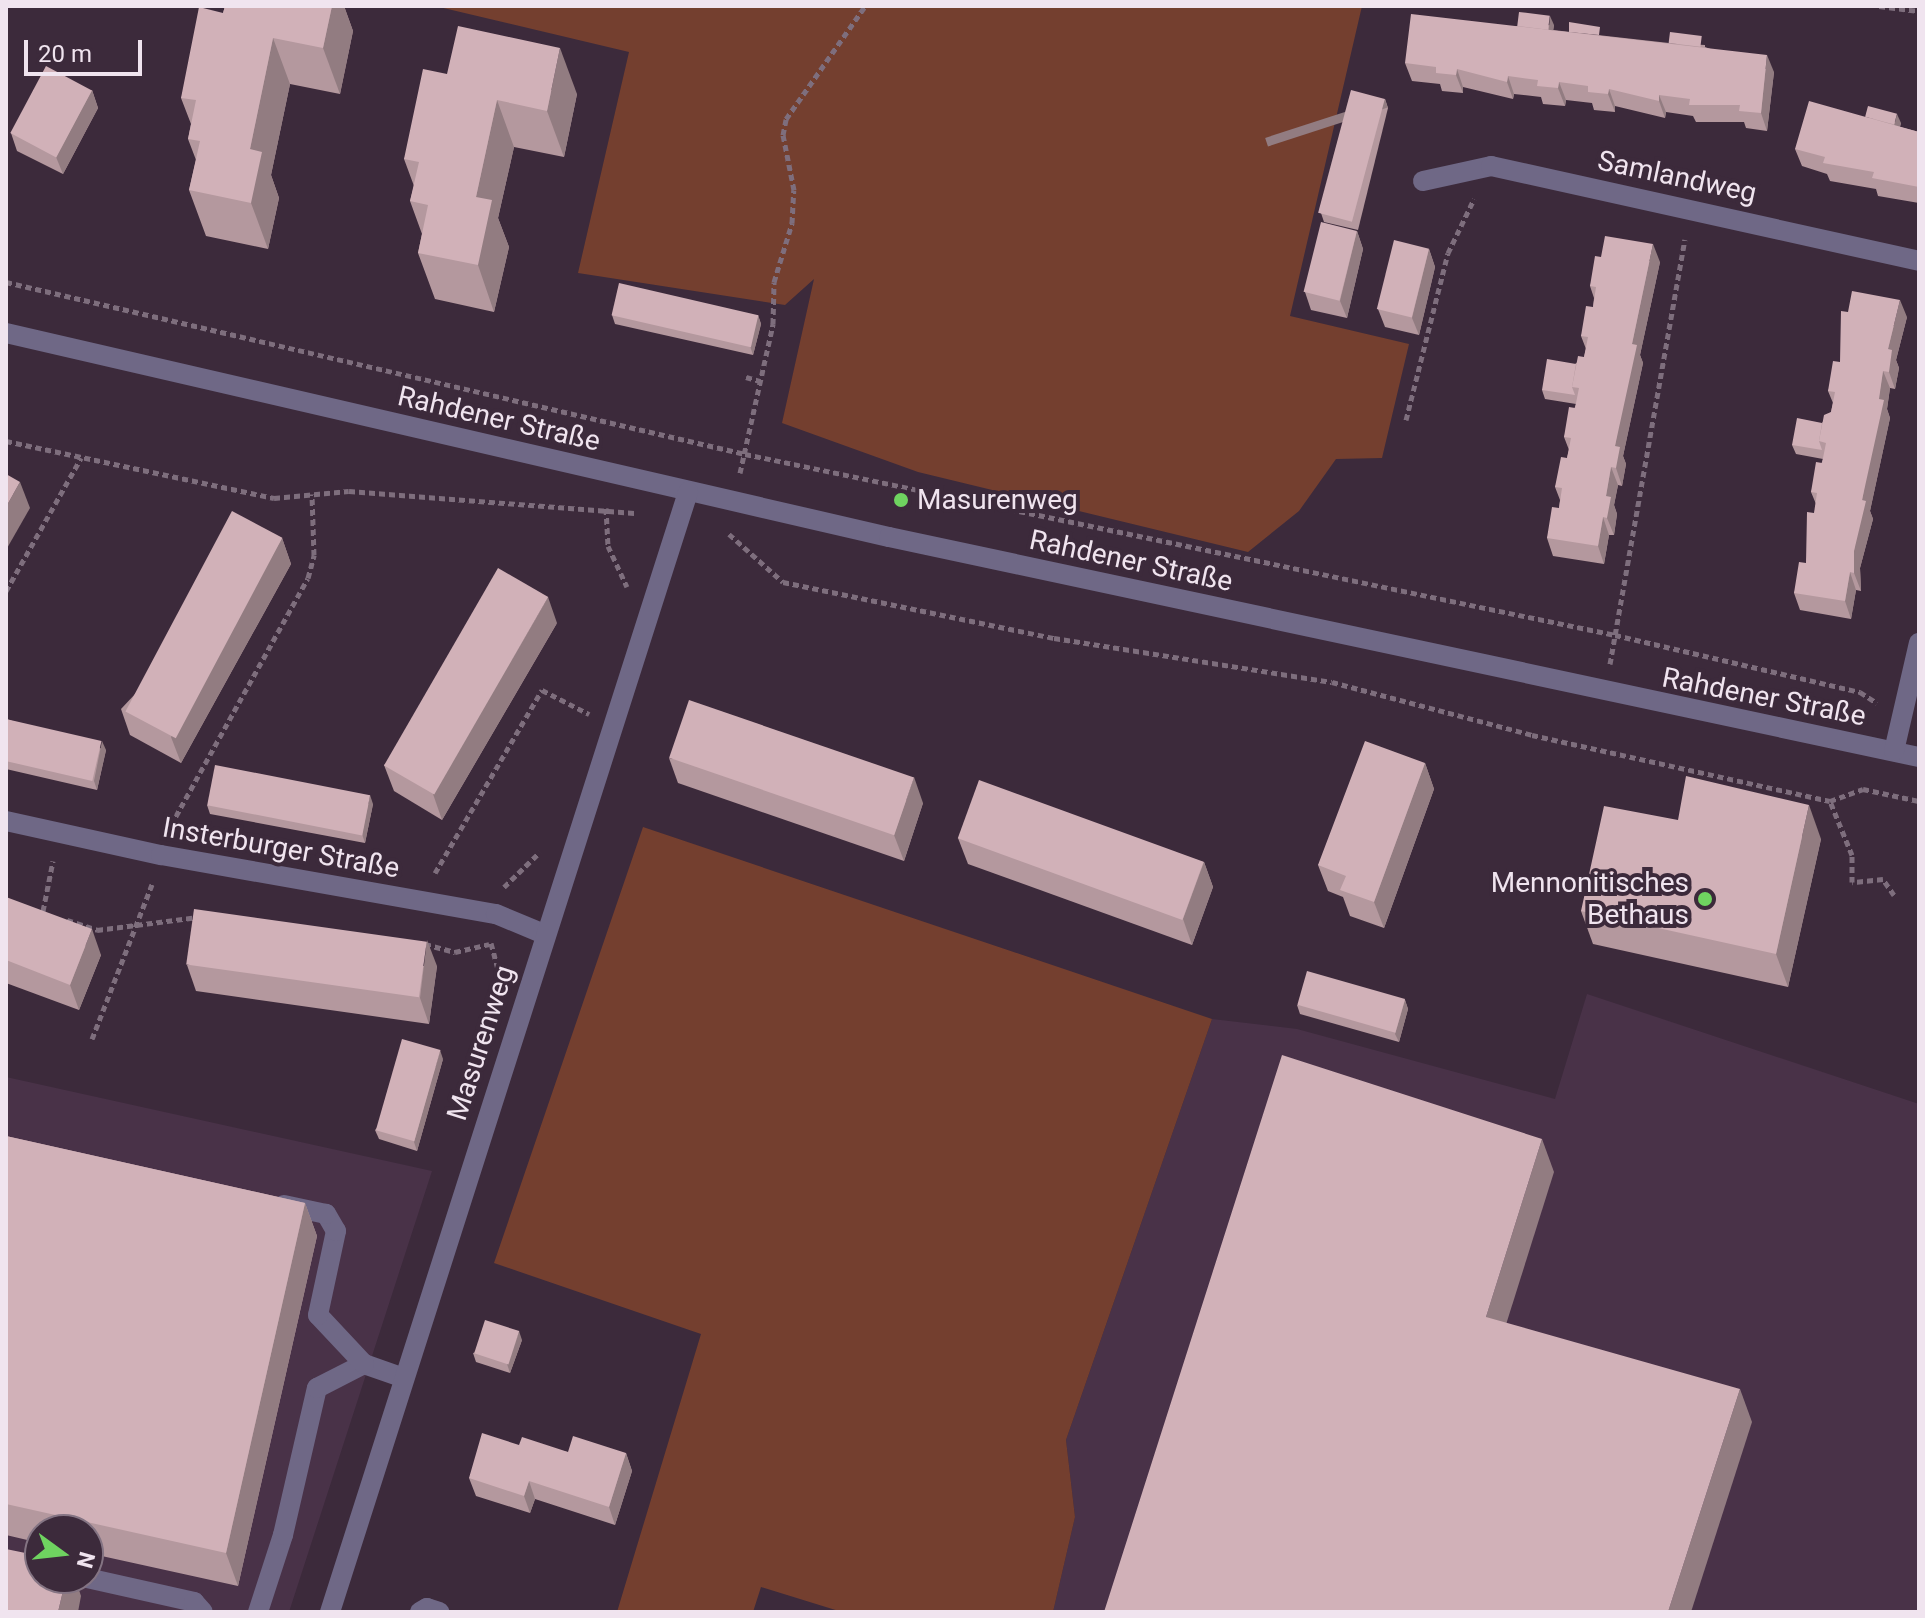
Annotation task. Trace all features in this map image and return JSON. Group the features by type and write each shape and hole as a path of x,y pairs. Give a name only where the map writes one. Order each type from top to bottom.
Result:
{"street":[{"name":"Samlandweg","path":"1423,181 1491,166 1919,261"},
{"name":"Rahdener Straße","path":"6,333 733,502 1605,694 1919,757"},
{"name":"Masurenweg","path":"330,1612 544,934 688,492"},
{"path":"1894,751 1919,643"},
{"name":"Insterburger Straße","path":"6,821 161,855 496,914 544,934"},
{"path":"265,1201 326,1214 336,1231 318,1315 364,1364 404,1378"},
{"path":"258,1612 283,1535 317,1388 364,1364"},
{"path":"104,1582 194,1602 203,1612"},
{"path":"420,1612 439,1612"}],"path":[{"path":"732,535 733,502 773,324 774,282 792,223 794,190 783,135 786,119 865,6"},
{"path":"1879,6 1919,11"},
{"path":"1406,420 1448,253 1491,166"},
{"path":"1605,694 1689,208"},
{"path":"6,282 745,454 1615,635 1860,692 1905,714"},
{"path":"746,377 760,381"},
{"path":"6,441 274,498 349,491 606,508 681,520 732,535 783,582 1054,638 1332,682 1532,735 1830,801 1863,789 1919,801"},
{"path":"6,591 81,458"},
{"path":"92,1039 138,927 165,837 308,578 314,555 312,494"},
{"path":"428,903 437,862 542,690 593,717"},
{"path":"1830,801 1852,855 1852,882 1883,879 1894,895"},
{"path":"43,911 59,832"},
{"path":"30,907 97,930 138,927 198,916 213,919"},
{"path":"414,947 426,944 455,952 491,944"}],"shaded area":[{"path":"435,6 1362,6 1290,316 1409,344 1382,458 1336,459 1299,511 1248,552 918,472 782,423 814,279 785,305 578,273 629,52"},
{"path":"643,827 1212,1019 1066,1440 1075,1517 1053,1612 842,1612 761,1587 753,1612 617,1612 701,1334 494,1263"},
{"path":"1587,994 1919,1104 1919,1612 1053,1612 1075,1517 1066,1440 1212,1019 1297,1029 1555,1099"},
{"path":"6,1077 432,1171 289,1612 6,1612"}],"building":[{"path":"225,6 332,6 323,48 273,38 250,149 262,152 251,203 189,190 200,141 188,139 196,100 181,98 199,7 223,13"},
{"path":"1519,12 1550,16 1548,30 1517,26"},
{"path":"1411,14 1767,55 1761,113 1739,111 1740,105 1689,105 1690,99 1659,95 1659,101 1609,89 1608,94 1588,92 1588,86 1559,82 1558,88 1537,86 1538,80 1508,76 1507,82 1457,69 1456,75 1436,73 1436,67 1405,63"},
{"path":"1569,22 1600,27 1599,35 1569,32"},
{"path":"458,26 560,48 547,111 497,100 476,197 492,200 478,265 418,253 428,205 410,201 419,162 404,159 423,69 447,74"},
{"path":"1670,32 1702,36 1700,47 1669,43"},
{"path":"46,66 92,90 56,158 10,133"},
{"path":"1351,90 1385,99 1352,222 1318,213"},
{"path":"1809,101 1919,132 1919,187 1872,178 1874,172 1823,163 1825,157 1795,149"},
{"path":"1868,106 1897,114 1894,124 1865,117"},
{"path":"1321,222 1357,231 1339,301 1304,292"},
{"path":"1605,236 1653,244 1632,344 1637,345 1615,446 1620,447 1616,468 1611,467 1606,496 1611,497 1607,518 1603,517 1598,546 1547,538 1552,507 1559,508 1562,488 1555,487 1561,457 1567,458 1571,438 1564,437 1569,407 1575,408 1579,388 1572,387 1578,356 1584,357 1588,337 1581,336 1586,306 1593,307 1596,287 1590,286 1595,256 1601,257"},
{"path":"1394,240 1429,249 1412,318 1377,309"},
{"path":"619,283 758,315 751,347 612,315"},
{"path":"1852,291 1900,300 1888,349 1892,350 1889,372 1883,371 1879,399 1884,400 1862,500 1866,501 1854,551 1854,573 1850,572 1845,601 1794,593 1799,562 1806,563 1807,512 1814,513 1817,493 1811,492 1816,462 1822,463 1826,443 1819,441 1824,415 1831,412 1835,392 1828,391 1833,361 1840,362 1841,311 1848,312"},
{"path":"1547,359 1576,364 1572,387 1575,395 1542,390"},
{"path":"1797,418 1822,423 1819,441 1822,450 1792,445"},
{"path":"6,474 20,482 6,507"},
{"path":"232,511 282,538 176,738 125,711"},
{"path":"498,568 548,597 434,794 384,765"},
{"path":"689,700 914,777 894,835 669,758"},
{"path":"6,719 101,741 92,781 6,761"},
{"path":"1365,741 1425,763 1374,902 1340,890 1346,876 1318,865"},
{"path":"215,765 370,795 362,835 207,805"},
{"name":"Mennonitisches Bethaus","path":"1686,776 1809,805 1776,954 1581,911 1604,806 1678,820"},
{"path":"979,780 1204,862 1182,920 958,838"},
{"path":"6,897 92,929 70,985 6,960"},
{"path":"194,909 427,942 419,997 186,964"},
{"path":"1307,971 1405,999 1395,1033 1297,1005"},
{"path":"402,1039 440,1050 414,1141 376,1130"},
{"path":"1282,1055 1542,1139 1486,1317 1740,1389 1668,1612 1104,1612"},
{"path":"6,1136 305,1203 226,1553 104,1526 104,1514 51,1514 6,1504"},
{"path":"485,1320 519,1331 508,1364 474,1353"},
{"path":"482,1433 519,1445 522,1437 568,1452 573,1436 626,1453 609,1507 529,1481 524,1496 469,1478"},
{"path":"6,1549 24,1553 24,1594 62,1594 58,1612 6,1612"}],"place":[{"name":"Masurenweg","path":"901,500"},
{"name":"Mennonitisches Bethaus","path":"1705,899"}]}
